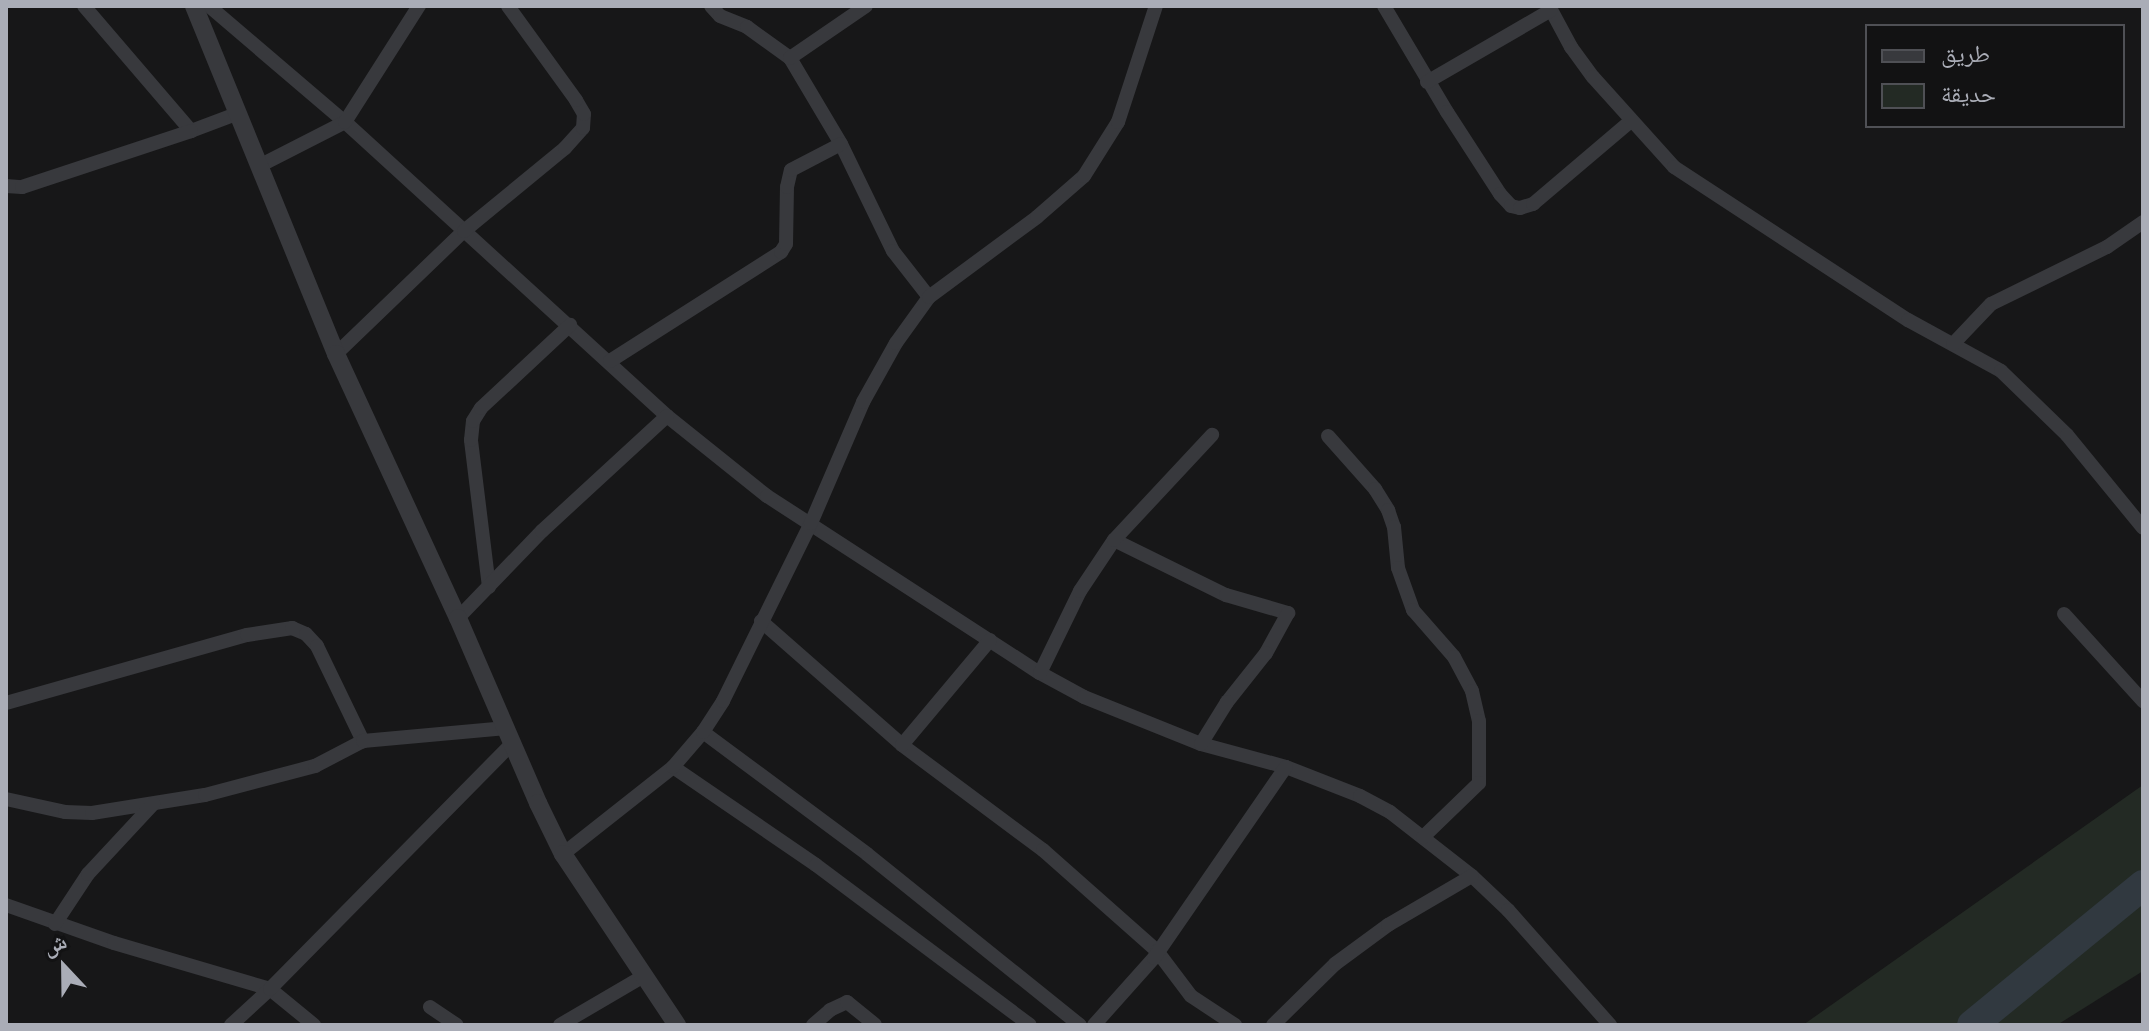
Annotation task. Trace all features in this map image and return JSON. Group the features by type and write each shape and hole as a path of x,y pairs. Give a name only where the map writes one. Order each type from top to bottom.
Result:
{"street":[{"path":"84,6 191,131"},
{"path":"194,6 336,354 563,854 677,1025"},
{"path":"209,6 345,122 667,416 767,496 1040,673 1084,697 1201,744 1286,767 1360,796 1423,837 1472,876 1554,959 1610,1025"},
{"path":"261,165 345,122 419,6"},
{"path":"336,354 464,231 565,148 583,128 584,114 576,100 508,6"},
{"path":"711,6 720,16 747,27 790,58 841,144 893,251 929,297"},
{"path":"790,58 866,6"},
{"path":"563,854 673,767 703,732 723,701 811,523 863,402 911,318 929,297 1037,217 1084,176 1118,122 1156,6"},
{"path":"1384,6 1427,82 1511,206 1520,208 1533,204 1631,121"},
{"path":"1427,82 1550,8 1571,47 1631,121 1674,167 1908,320 2021,387 2067,435 2143,528"},
{"path":"6,186 22,187 239,113"},
{"path":"610,361 781,252 786,244 787,187 791,170 841,144"},
{"path":"1953,344 1991,304 2107,247 2143,222"},
{"path":"489,587 471,440 473,421 481,408 570,325"},
{"path":"458,618 542,531 667,416"},
{"path":"1040,673 1080,591 1114,540 1212,435"},
{"path":"1328,436 1375,489 1388,510 1398,568 1413,610 1454,657 1472,691 1479,721 1479,783 1423,837"},
{"path":"1114,540 1226,595 1288,613 1266,653 1227,702 1201,744"},
{"path":"2064,614 2143,701"},
{"path":"761,621 902,745 1043,850 1157,951 1191,996 1235,1025"},
{"path":"6,703 247,635 292,628 306,634 326,661 363,741"},
{"path":"902,745 990,640"},
{"path":"703,732 867,854 1080,1025"},
{"path":"6,799 65,812 92,813 205,795 315,766 363,741 509,735"},
{"path":"231,1025 270,989 509,735"},
{"path":"673,767 816,865 1030,1025"},
{"path":"1094,1025 1157,951 1232,850 1286,767"},
{"path":"55,924 88,874 153,804"},
{"path":"1273,1025 1335,964 1388,925 1472,876"},
{"path":"6,905 55,924 270,989 314,1025"},
{"path":"560,1025 644,976"},
{"path":"813,1025 847,1002 875,1025"},
{"path":"430,1007 457,1025"}],"green space":[{"path":"2143,785 2143,971 2057,1025 1803,1025"}],"waterway":[{"path":"1972,1025 2143,885"}]}
